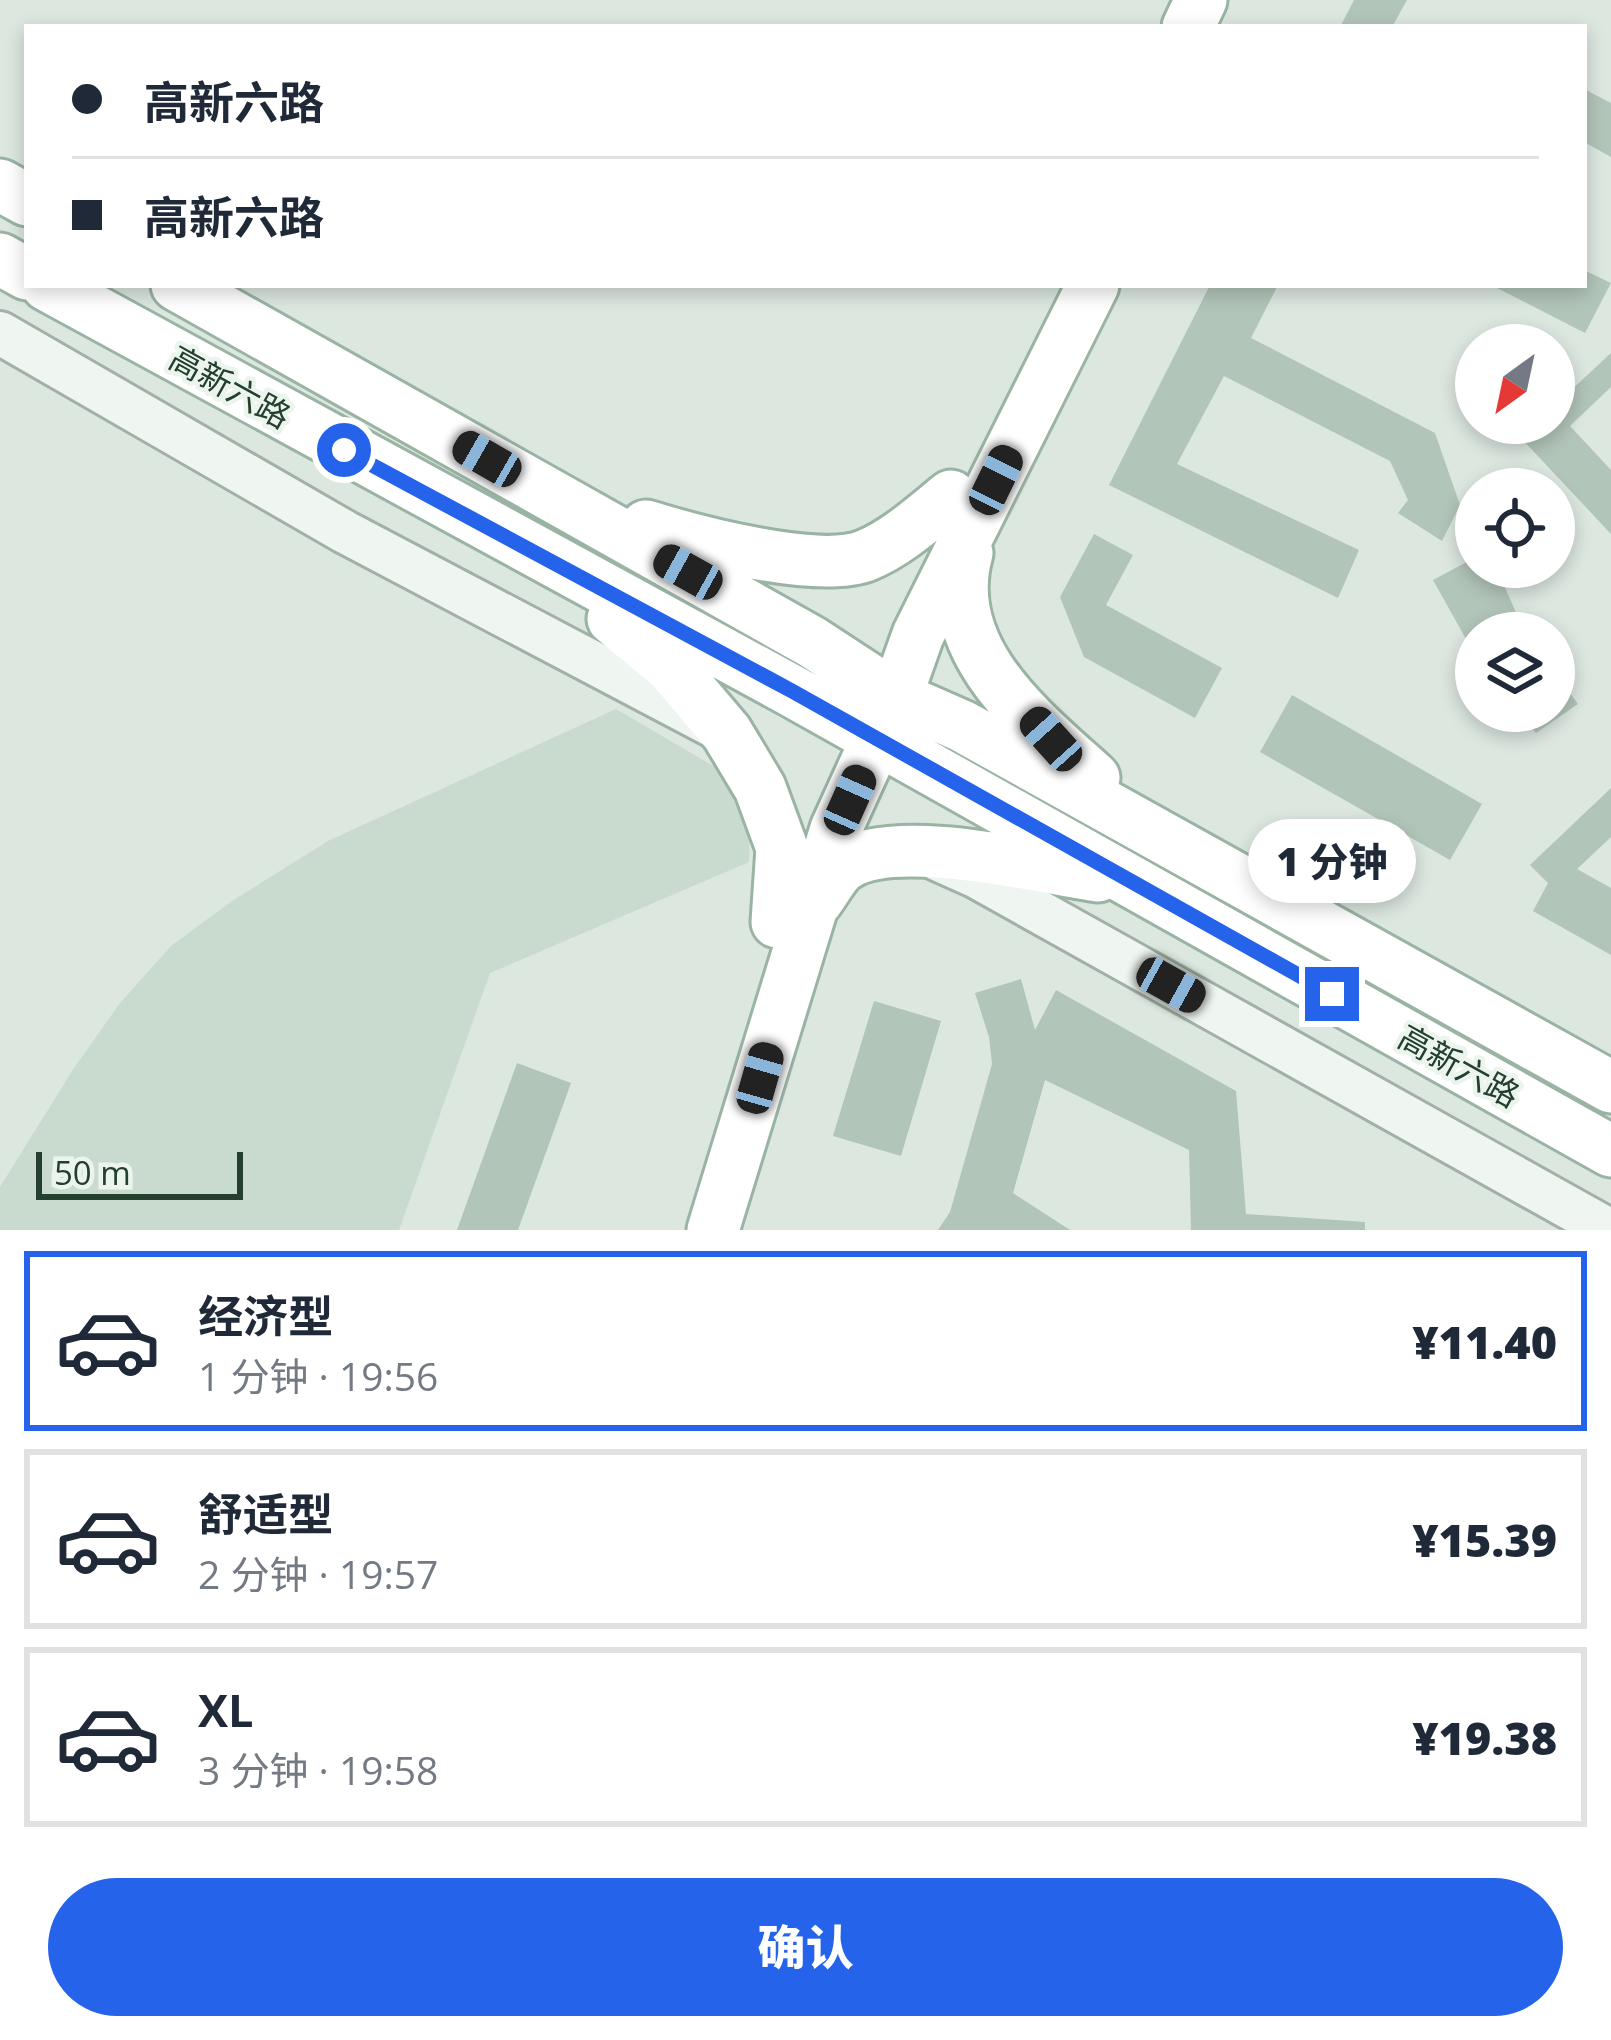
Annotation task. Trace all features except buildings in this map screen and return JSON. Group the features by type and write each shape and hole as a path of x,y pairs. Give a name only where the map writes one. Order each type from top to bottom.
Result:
{"main road":[{"name":"高新六路","path":"52,288 530,550 868,707 1132,881 1611,1151"},
{"name":"高新六路","path":"182,288 812,642 868,707 962,726 1611,1087"},
{"path":"1058,288 964,507 963,622 983,664 1051,739 1156,835"},
{"path":"684,1230 793,917 836,829 889,618 964,507 1091,288"},
{"path":"564,502 703,543 799,560 864,557 910,529 964,507"},
{"path":"530,550 672,668 727,733 760,788 782,848 793,917 713,1230"},
{"path":"793,917 844,865 890,849 1132,881"}],"street":[{"path":"0,333 345,532 727,733"},
{"path":"920,852 975,876 1609,1230"}],"shaded area":[{"path":"616,709 715,767 745,816 750,831 749,862 490,973 399,1230 0,1230 0,1187 120,1003 171,946 328,841"}],"route":[{"path":"344,450 941,773 1332,994"}]}
